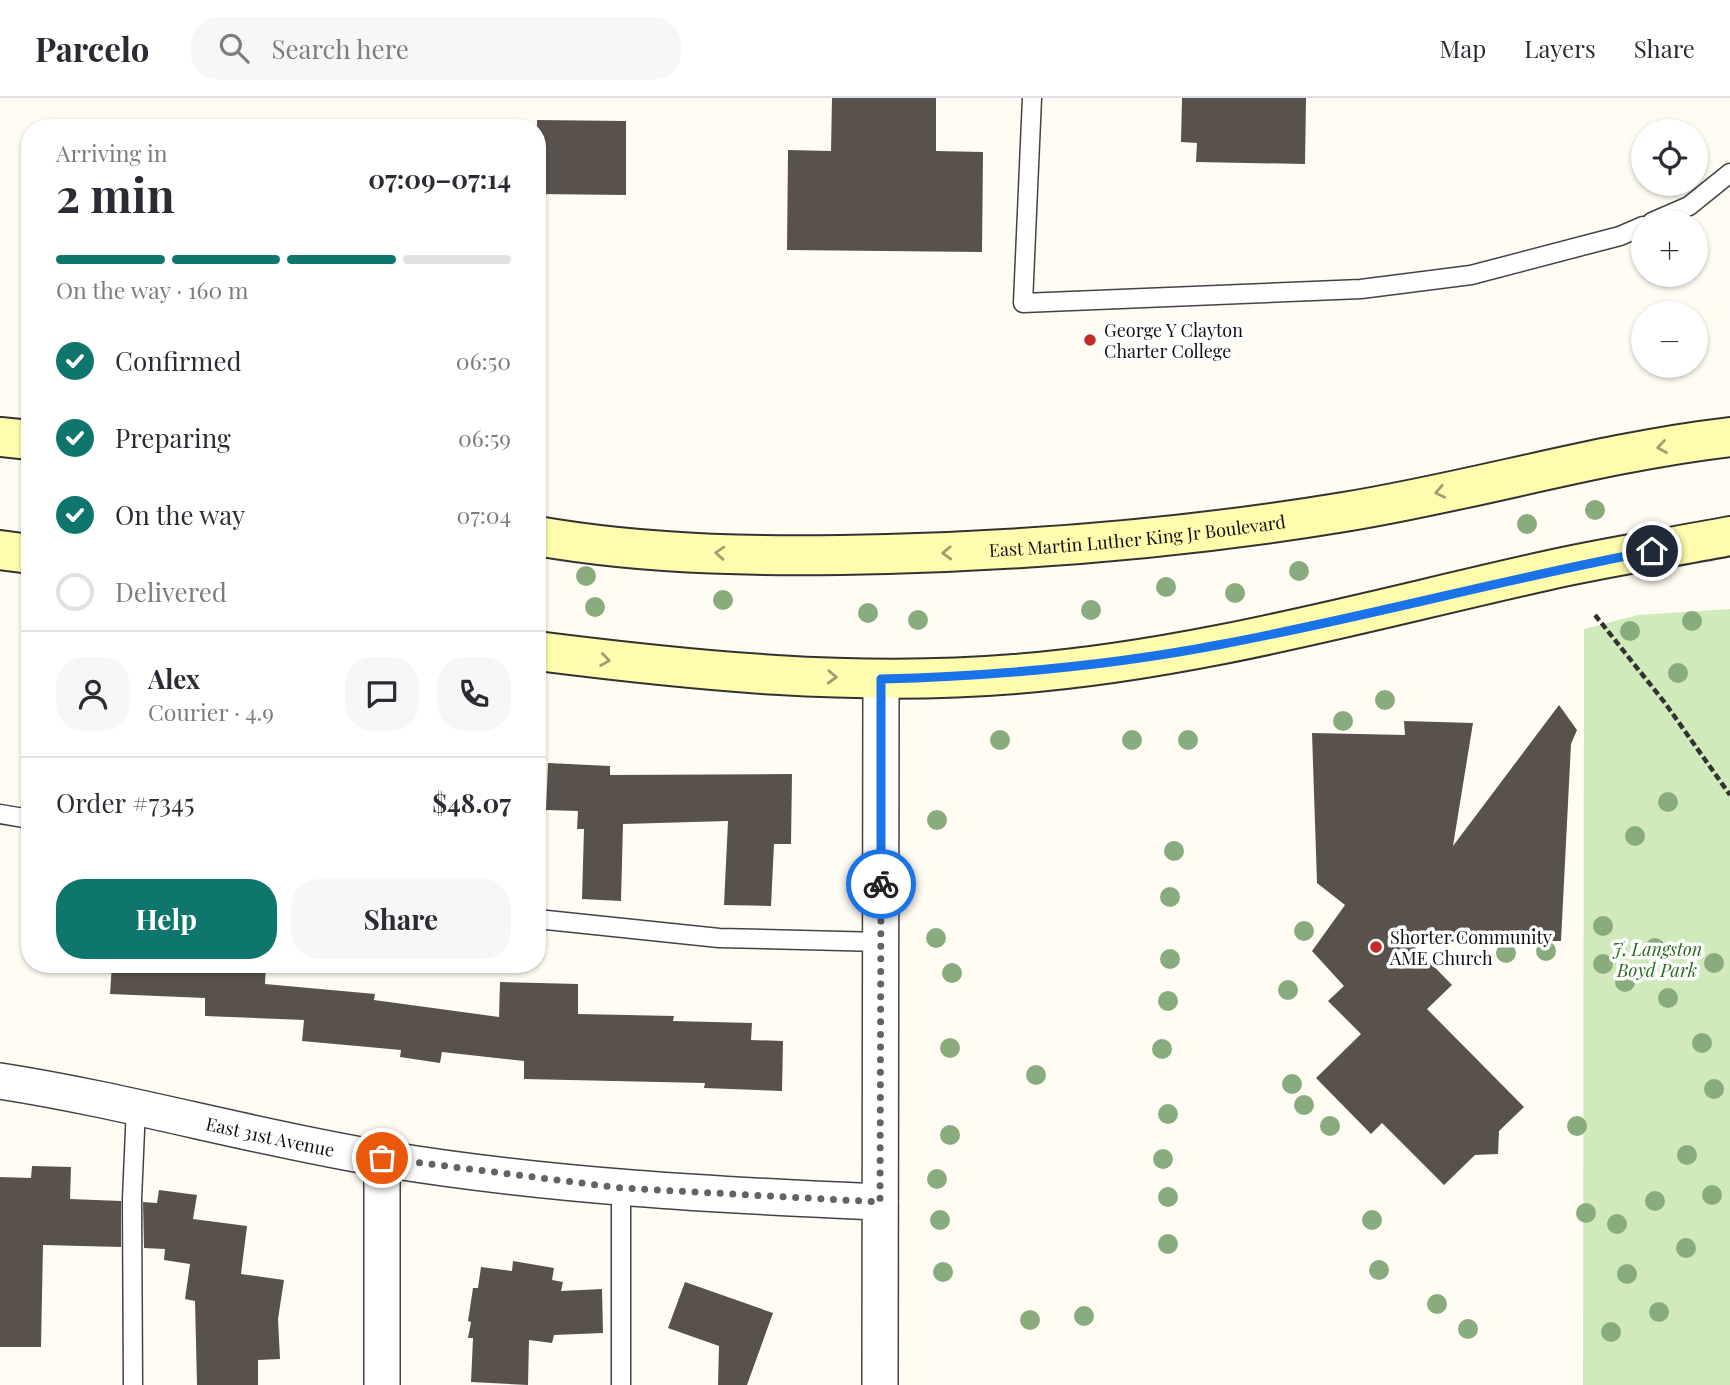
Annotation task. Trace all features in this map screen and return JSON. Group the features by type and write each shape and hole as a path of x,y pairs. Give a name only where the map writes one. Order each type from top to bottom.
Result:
{"main road":[{"path":"0,436 21,439"},
{"name":"East Martin Luther King Jr Boulevard","path":"546,537 683,550 807,555 987,551 1114,543 1221,531 1347,512 1622,454 1730,437"},
{"path":"546,652 666,668 881,679 1014,674 1222,645 1547,570 1730,536"},
{"path":"0,550 21,553"},
{"path":"1547,570 1730,563"}],"street":[{"path":"880,1385 881,679"},
{"name":"East 31st Avenue","path":"0,1081 382,1158 621,1188 880,1202"},
{"path":"382,1158 382,1385"}],"lane":[{"path":"1032,98 1023,303 1361,289 1471,275 1631,231"},
{"path":"1680,210 1689,206 1730,173"},
{"path":"0,814 21,818"},
{"path":"546,920 719,938 881,942"},
{"path":"133,1385 132,1199 136,1107"},
{"path":"621,1188 621,1385"}],"path":[{"path":"1595,615 1665,704 1730,795"}],"green space":[{"name":"J. Langston Boyd Park","path":"1730,609 1730,1385 1583,1385 1584,629 1638,615"}],"building":[{"path":"832,98 936,98 936,151 983,152 982,252 787,250 788,150 831,151"},
{"path":"1182,98 1306,98 1305,164 1196,162 1197,143 1181,142"},
{"path":"546,120 626,121 626,195 546,194"},
{"name":"Shorter Community AME Church","path":"1559,705 1577,730 1571,744 1561,941 1410,942 1452,985 1427,1009 1524,1107 1499,1131 1498,1154 1475,1155 1444,1185 1382,1123 1371,1134 1316,1078 1361,1034 1328,1001 1344,986 1312,951 1345,905 1317,883 1312,733 1405,735 1404,721 1473,723 1453,846"},
{"path":"548,763 610,766 610,775 792,774 791,844 774,844 771,906 724,905 728,821 623,824 621,901 582,899 584,829 577,829 578,811 546,810"},
{"path":"111,973 266,973 265,984 375,994 374,1000 499,1017 500,982 578,984 578,1014 674,1016 673,1021 752,1023 751,1040 783,1041 782,1091 704,1088 705,1083 524,1079 524,1061 442,1052 440,1063 400,1057 401,1050 302,1041 304,1020 205,1016 205,998 110,994"},
{"path":"32,1166 71,1167 70,1199 121,1201 121,1247 43,1245 41,1347 0,1347 0,1177 31,1178"},
{"path":"159,1190 197,1195 193,1219 247,1226 241,1274 284,1280 278,1319 280,1359 258,1360 258,1385 197,1385 195,1301 185,1299 190,1264 164,1260 165,1249 144,1248 143,1202 157,1203"},
{"path":"513,1261 554,1268 552,1280 563,1282 561,1291 602,1289 603,1333 554,1335 552,1343 529,1340 528,1385 471,1382 473,1338 468,1338 471,1322 468,1321 473,1288 478,1288 481,1267 512,1271"},
{"path":"685,1282 773,1313 747,1385 718,1385 719,1346 668,1328"}],"way so far":[{"path":"382,1158 539,1181 691,1194 880,1202 881,884"}],"place":[{"name":"George Y Clayton Charter College","path":"1090,340"},
{"name":"Shorter Community AME Church","path":"1376,947"}],"route":[{"path":"881,884 881,679 1014,674 1222,645 1547,570 1652,551"}]}
